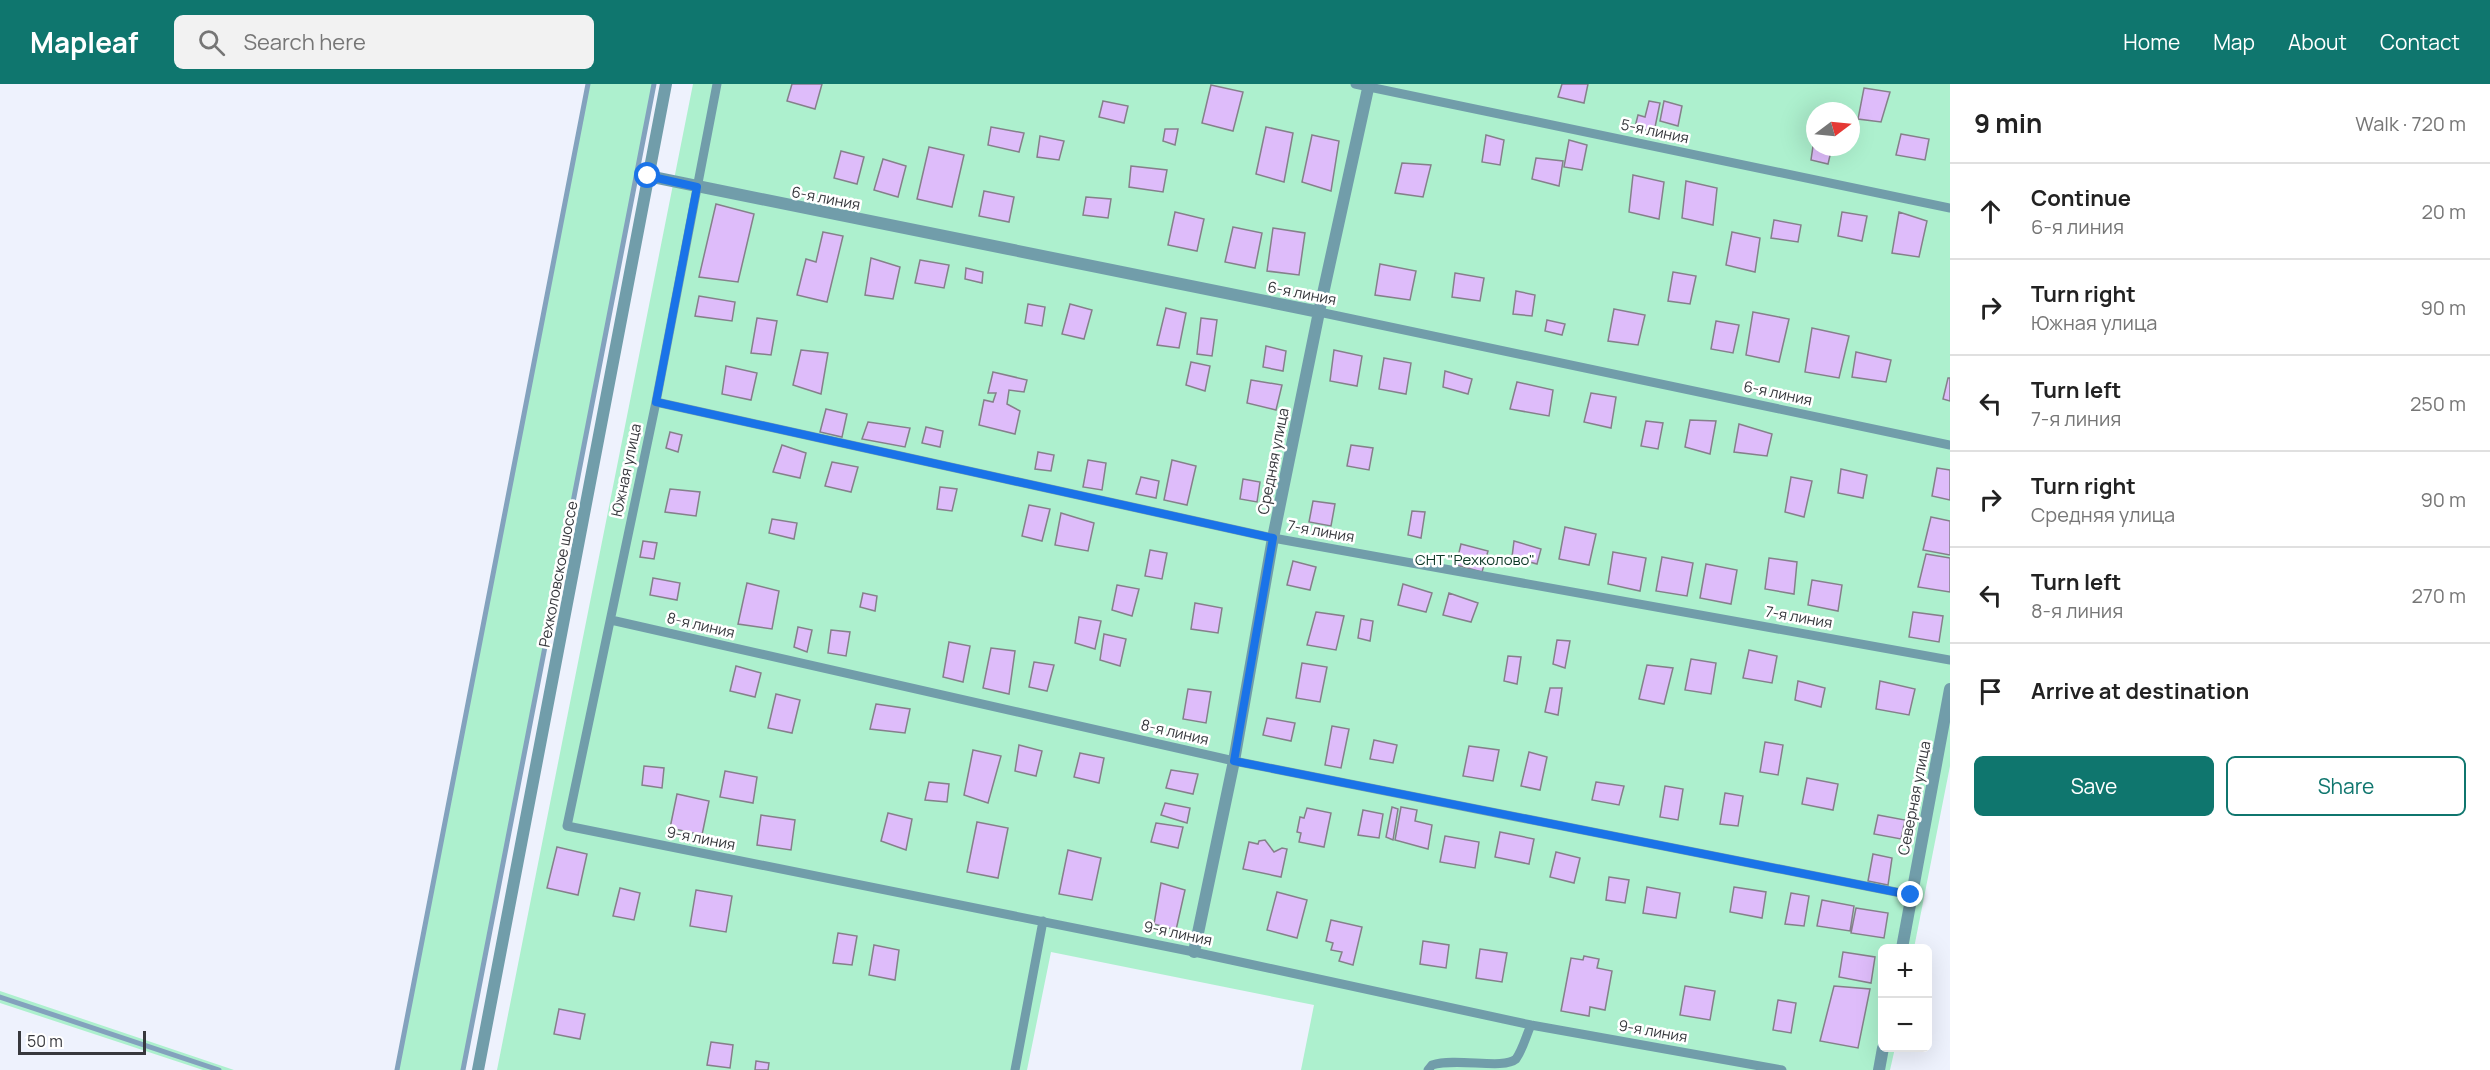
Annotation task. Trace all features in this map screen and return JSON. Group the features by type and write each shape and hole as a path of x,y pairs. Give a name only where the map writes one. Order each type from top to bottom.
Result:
{"street":[{"name":"Рехколовское шоссе","path":"478,1070 666,84"},
{"name":"Средняя улица","path":"1194,952 1234,761 1273,538 1319,312 1369,85"},
{"name":"6-я линия","path":"648,176 1319,312"},
{"name":"Северная улица","path":"1903,944 1950,689"},
{"path":"1879,1070 1882,1052"}],"lane":[{"name":"Южная улица","path":"567,826 656,402 717,84"},
{"name":"5-я линия","path":"1355,84 1369,85 1950,208"},
{"name":"6-я линия","path":"1319,312 1950,445"},
{"name":"7-я линия","path":"656,402 1273,538 1950,660"},
{"name":"8-я линия","path":"610,620 1234,761 1911,895"},
{"name":"9-я линия","path":"567,826 1194,952 1531,1025 1782,1070"},
{"path":"1015,1070 1043,921"},
{"path":"1428,1070 1432,1065 1452,1062 1497,1070 1505,1068 1516,1061 1531,1025"}],"green space":[{"path":"588,84 654,84 463,1070 397,1070"},
{"name":"СНТ \"Рехколово\"","path":"693,84 1950,84 1950,766 1915,944 1878,944 1878,1052 1894,1052 1890,1070 1301,1070 1314,1005 1051,952 1027,1070 497,1070"},
{"path":"0,991 234,1070 203,1070 0,1003"}],"building":[{"path":"792,84 822,84 815,109 787,101"},
{"path":"1562,84 1588,84 1584,103 1558,97"},
{"path":"1211,85 1243,92 1233,131 1202,123"},
{"path":"1864,88 1890,92 1881,122 1860,119"},
{"path":"1103,101 1128,106 1124,123 1099,117"},
{"path":"1649,101 1660,103 1654,132 1635,127 1638,115 1645,117"},
{"path":"1664,101 1682,106 1678,126 1660,121"},
{"path":"991,127 1024,133 1019,152 988,145"},
{"path":"1266,127 1293,133 1284,182 1256,174"},
{"path":"1165,129 1178,129 1175,145 1163,141"},
{"path":"1901,134 1929,139 1925,160 1896,155"},
{"path":"1312,135 1339,141 1331,191 1302,182"},
{"path":"1486,135 1504,140 1500,165 1482,162"},
{"path":"1040,136 1064,141 1059,160 1037,157"},
{"path":"1569,140 1587,145 1582,170 1564,167"},
{"path":"929,147 964,155 952,207 917,199"},
{"path":"841,151 864,157 857,184 834,178"},
{"path":"1812,156 1830,156 1828,164 1811,160"},
{"path":"1536,158 1563,161 1559,186 1532,179"},
{"path":"883,159 906,166 898,197 874,190"},
{"path":"1402,163 1431,165 1423,197 1395,193"},
{"path":"1131,166 1167,170 1163,192 1129,187"},
{"path":"1633,175 1664,182 1659,219 1629,212"},
{"path":"1686,181 1717,188 1713,225 1682,218"},
{"path":"984,191 1014,197 1009,222 979,216"},
{"path":"1086,197 1111,199 1108,218 1083,215"},
{"path":"716,204 754,214 738,282 699,277"},
{"path":"1175,212 1204,219 1197,251 1168,245"},
{"path":"1842,212 1867,216 1862,241 1838,236"},
{"path":"1899,212 1927,221 1919,257 1892,253"},
{"path":"1774,220 1801,225 1798,242 1771,238"},
{"path":"1233,227 1262,233 1255,268 1225,262"},
{"path":"1273,228 1305,233 1299,275 1267,271"},
{"path":"823,232 843,236 827,302 797,295 806,259 816,262"},
{"path":"1732,232 1760,238 1755,272 1726,265"},
{"path":"871,258 900,267 893,299 865,295"},
{"path":"920,260 949,265 944,288 915,283"},
{"path":"1380,264 1416,271 1410,300 1375,295"},
{"path":"966,268 983,272 982,283 965,279"},
{"path":"1673,272 1696,276 1690,304 1668,301"},
{"path":"1455,273 1484,278 1480,301 1452,297"},
{"path":"1516,291 1535,295 1532,316 1513,314"},
{"path":"699,296 735,302 732,321 695,316"},
{"path":"1028,304 1045,307 1042,326 1025,323"},
{"path":"1070,304 1092,310 1084,339 1062,334"},
{"path":"1166,308 1186,313 1179,348 1157,345"},
{"path":"1614,309 1645,315 1638,345 1608,341"},
{"path":"1753,312 1789,319 1779,362 1746,355"},
{"path":"757,318 777,321 771,355 751,353"},
{"path":"1201,318 1217,320 1212,356 1197,354"},
{"path":"1547,320 1565,324 1562,335 1545,331"},
{"path":"1716,321 1739,325 1733,353 1711,349"},
{"path":"1812,328 1849,336 1839,378 1805,372"},
{"path":"1266,346 1286,351 1283,371 1263,367"},
{"path":"801,350 828,353 821,394 793,385"},
{"path":"1334,350 1362,356 1357,386 1330,381"},
{"path":"1856,352 1891,360 1886,382 1852,377"},
{"path":"1384,358 1411,363 1406,394 1379,389"},
{"path":"1191,362 1210,366 1205,391 1186,385"},
{"path":"726,366 757,373 751,400 722,394"},
{"path":"1445,371 1472,379 1468,394 1443,387"},
{"path":"993,372 1027,380 1024,392 1009,390 1007,404 1020,411 1015,434 979,425 984,400 993,402 996,393 988,393"},
{"path":"1948,378 1950,378 1950,401 1943,399"},
{"path":"1251,380 1282,385 1276,410 1247,403"},
{"path":"1517,382 1553,390 1549,416 1510,409"},
{"path":"1591,393 1616,397 1611,428 1584,422"},
{"path":"826,409 847,414 842,437 820,432"},
{"path":"1690,420 1716,421 1710,454 1685,447"},
{"path":"1646,421 1663,423 1658,449 1641,446"},
{"path":"868,422 910,428 905,447 862,439"},
{"path":"1739,424 1772,434 1767,456 1734,452"},
{"path":"926,427 943,431 940,447 922,443"},
{"path":"670,432 682,435 678,452 666,448"},
{"path":"782,445 806,453 800,478 773,472"},
{"path":"1351,445 1373,448 1369,470 1347,466"},
{"path":"1038,452 1054,455 1051,471 1035,469"},
{"path":"1088,460 1106,463 1102,490 1083,487"},
{"path":"1172,460 1196,466 1187,505 1164,500"},
{"path":"832,462 858,467 851,492 825,486"},
{"path":"1937,468 1950,470 1950,500 1932,496"},
{"path":"1841,469 1867,475 1863,498 1838,493"},
{"path":"1141,477 1159,481 1156,498 1136,494"},
{"path":"1791,477 1812,481 1804,517 1785,512"},
{"path":"1243,479 1260,482 1257,502 1240,499"},
{"path":"940,487 957,489 952,511 937,509"},
{"path":"670,489 700,492 696,516 665,512"},
{"path":"1313,501 1335,504 1331,526 1309,522"},
{"path":"1029,505 1050,509 1042,541 1022,536"},
{"path":"1412,511 1425,512 1421,538 1408,535"},
{"path":"1061,513 1094,523 1088,551 1055,545"},
{"path":"1931,517 1950,521 1950,555 1923,550"},
{"path":"772,519 797,523 794,539 769,533"},
{"path":"1565,527 1596,534 1589,565 1559,559"},
{"path":"643,541 657,543 654,559 640,557"},
{"path":"1514,541 1541,549 1537,564 1512,557"},
{"path":"1461,544 1488,551 1482,572 1456,565"},
{"path":"1150,550 1167,553 1162,579 1145,576"},
{"path":"1613,552 1646,558 1640,591 1608,584"},
{"path":"1926,554 1950,558 1950,592 1918,587"},
{"path":"1662,557 1693,563 1687,596 1656,591"},
{"path":"1769,558 1797,562 1794,594 1765,589"},
{"path":"1293,561 1316,567 1310,590 1287,585"},
{"path":"1706,564 1737,570 1731,604 1700,598"},
{"path":"653,578 680,583 677,600 650,595"},
{"path":"1812,580 1842,585 1838,611 1808,605"},
{"path":"747,583 779,591 772,629 738,624"},
{"path":"1403,584 1432,593 1426,612 1398,605"},
{"path":"1117,585 1139,589 1132,616 1112,610"},
{"path":"863,593 877,596 875,611 860,607"},
{"path":"1449,593 1478,603 1471,622 1443,615"},
{"path":"1195,603 1222,608 1218,633 1191,629"},
{"path":"1316,612 1344,616 1336,650 1307,645"},
{"path":"1913,612 1943,616 1939,642 1909,637"},
{"path":"1079,617 1101,621 1095,649 1075,643"},
{"path":"1361,619 1373,621 1370,641 1358,638"},
{"path":"798,627 812,630 807,652 794,647"},
{"path":"831,630 850,632 846,656 828,653"},
{"path":"1104,634 1126,639 1120,666 1100,660"},
{"path":"1557,640 1570,641 1565,668 1553,664"},
{"path":"949,642 970,646 963,682 943,677"},
{"path":"991,648 1015,651 1009,694 983,688"},
{"path":"1749,650 1777,656 1772,683 1743,678"},
{"path":"1508,656 1521,657 1517,684 1504,681"},
{"path":"1691,659 1716,663 1711,694 1685,690"},
{"path":"1034,662 1054,665 1047,691 1029,687"},
{"path":"1302,663 1327,667 1320,702 1296,698"},
{"path":"1647,665 1673,668 1664,704 1639,699"},
{"path":"736,666 761,673 755,697 730,691"},
{"path":"1798,681 1825,688 1821,707 1795,700"},
{"path":"1880,681 1915,689 1909,715 1876,709"},
{"path":"1550,688 1562,688 1558,715 1545,712"},
{"path":"1188,689 1211,692 1206,723 1183,719"},
{"path":"776,694 800,700 792,733 768,728"},
{"path":"876,704 910,709 905,733 870,729"},
{"path":"1267,718 1295,723 1291,741 1263,735"},
{"path":"1332,726 1349,729 1341,768 1325,765"},
{"path":"1374,740 1397,745 1393,763 1370,759"},
{"path":"1765,742 1783,745 1778,775 1760,772"},
{"path":"1019,745 1042,751 1036,776 1015,771"},
{"path":"1469,746 1499,750 1493,781 1463,776"},
{"path":"973,750 1001,756 988,803 964,795"},
{"path":"1529,752 1547,757 1540,790 1521,786"},
{"path":"1080,753 1104,758 1099,783 1074,777"},
{"path":"644,766 664,768 662,788 642,785"},
{"path":"1171,770 1198,774 1193,794 1166,788"},
{"path":"725,771 757,777 753,803 720,797"},
{"path":"1807,778 1838,784 1833,810 1802,804"},
{"path":"929,782 949,784 947,802 925,800"},
{"path":"1596,782 1624,786 1619,805 1592,800"},
{"path":"1665,786 1683,789 1678,820 1660,817"},
{"path":"1725,793 1743,796 1738,826 1720,824"},
{"path":"677,794 709,801 702,835 670,828"},
{"path":"1165,803 1190,808 1187,823 1161,815"},
{"path":"1392,807 1398,809 1393,840 1386,837"},
{"path":"1401,807 1417,810 1415,821 1432,825 1428,849 1395,840"},
{"path":"1307,808 1331,813 1324,847 1299,842 1301,833 1297,832 1300,817 1304,818"},
{"path":"1363,810 1383,814 1379,838 1358,835"},
{"path":"888,813 912,819 906,850 881,841"},
{"path":"761,815 795,820 791,850 757,845"},
{"path":"1878,815 1905,820 1901,839 1874,834"},
{"path":"977,822 1008,828 998,878 967,872"},
{"path":"1156,823 1183,827 1178,848 1151,842"},
{"path":"1500,832 1534,839 1529,864 1495,857"},
{"path":"1445,836 1479,842 1475,868 1440,862"},
{"path":"1265,840 1274,852 1282,848 1287,849 1281,877 1243,869 1249,842 1258,844 1259,841"},
{"path":"557,847 587,854 578,895 547,888"},
{"path":"1068,850 1101,858 1092,900 1059,894"},
{"path":"1556,852 1580,858 1574,883 1550,877"},
{"path":"1873,854 1892,858 1888,885 1868,881"},
{"path":"1609,877 1629,880 1625,903 1606,900"},
{"path":"1161,883 1185,890 1176,930 1154,924"},
{"path":"1647,887 1680,893 1676,918 1643,913"},
{"path":"1734,887 1766,892 1762,918 1730,912"},
{"path":"620,888 640,893 634,920 613,916"},
{"path":"696,890 732,896 726,932 690,926"},
{"path":"1277,892 1307,900 1297,938 1267,930"},
{"path":"1791,893 1809,896 1804,926 1785,924"},
{"path":"1822,900 1854,906 1850,931 1817,926"},
{"path":"1856,908 1888,913 1884,938 1851,933"},
{"path":"1331,920 1362,927 1353,965 1339,961 1342,952 1331,950 1333,943 1326,941"},
{"path":"838,933 857,936 852,965 833,963"},
{"path":"1423,941 1449,945 1446,968 1420,964"},
{"path":"874,945 899,950 895,980 869,975"},
{"path":"1480,949 1507,953 1502,982 1476,978"},
{"path":"1843,952 1875,957 1871,983 1839,977"},
{"path":"1584,956 1599,959 1597,968 1612,971 1605,1010 1590,1007 1589,1016 1561,1011 1571,958 1583,960"},
{"path":"1685,986 1715,991 1710,1020 1680,1015"},
{"path":"1834,986 1870,989 1858,1048 1820,1041"},
{"path":"1778,1000 1796,1003 1791,1033 1773,1030"},
{"path":"559,1009 585,1014 580,1039 554,1034"},
{"path":"711,1042 733,1045 730,1068 707,1065"},
{"path":"756,1061 769,1063 768,1070 755,1070"}],"waterway":[{"path":"397,1070 588,84"},
{"path":"463,1070 654,84"},
{"path":"0,997 219,1070"}],"route":[{"path":"648,176 697,187 656,402 1273,538 1234,761 1911,895"}]}
